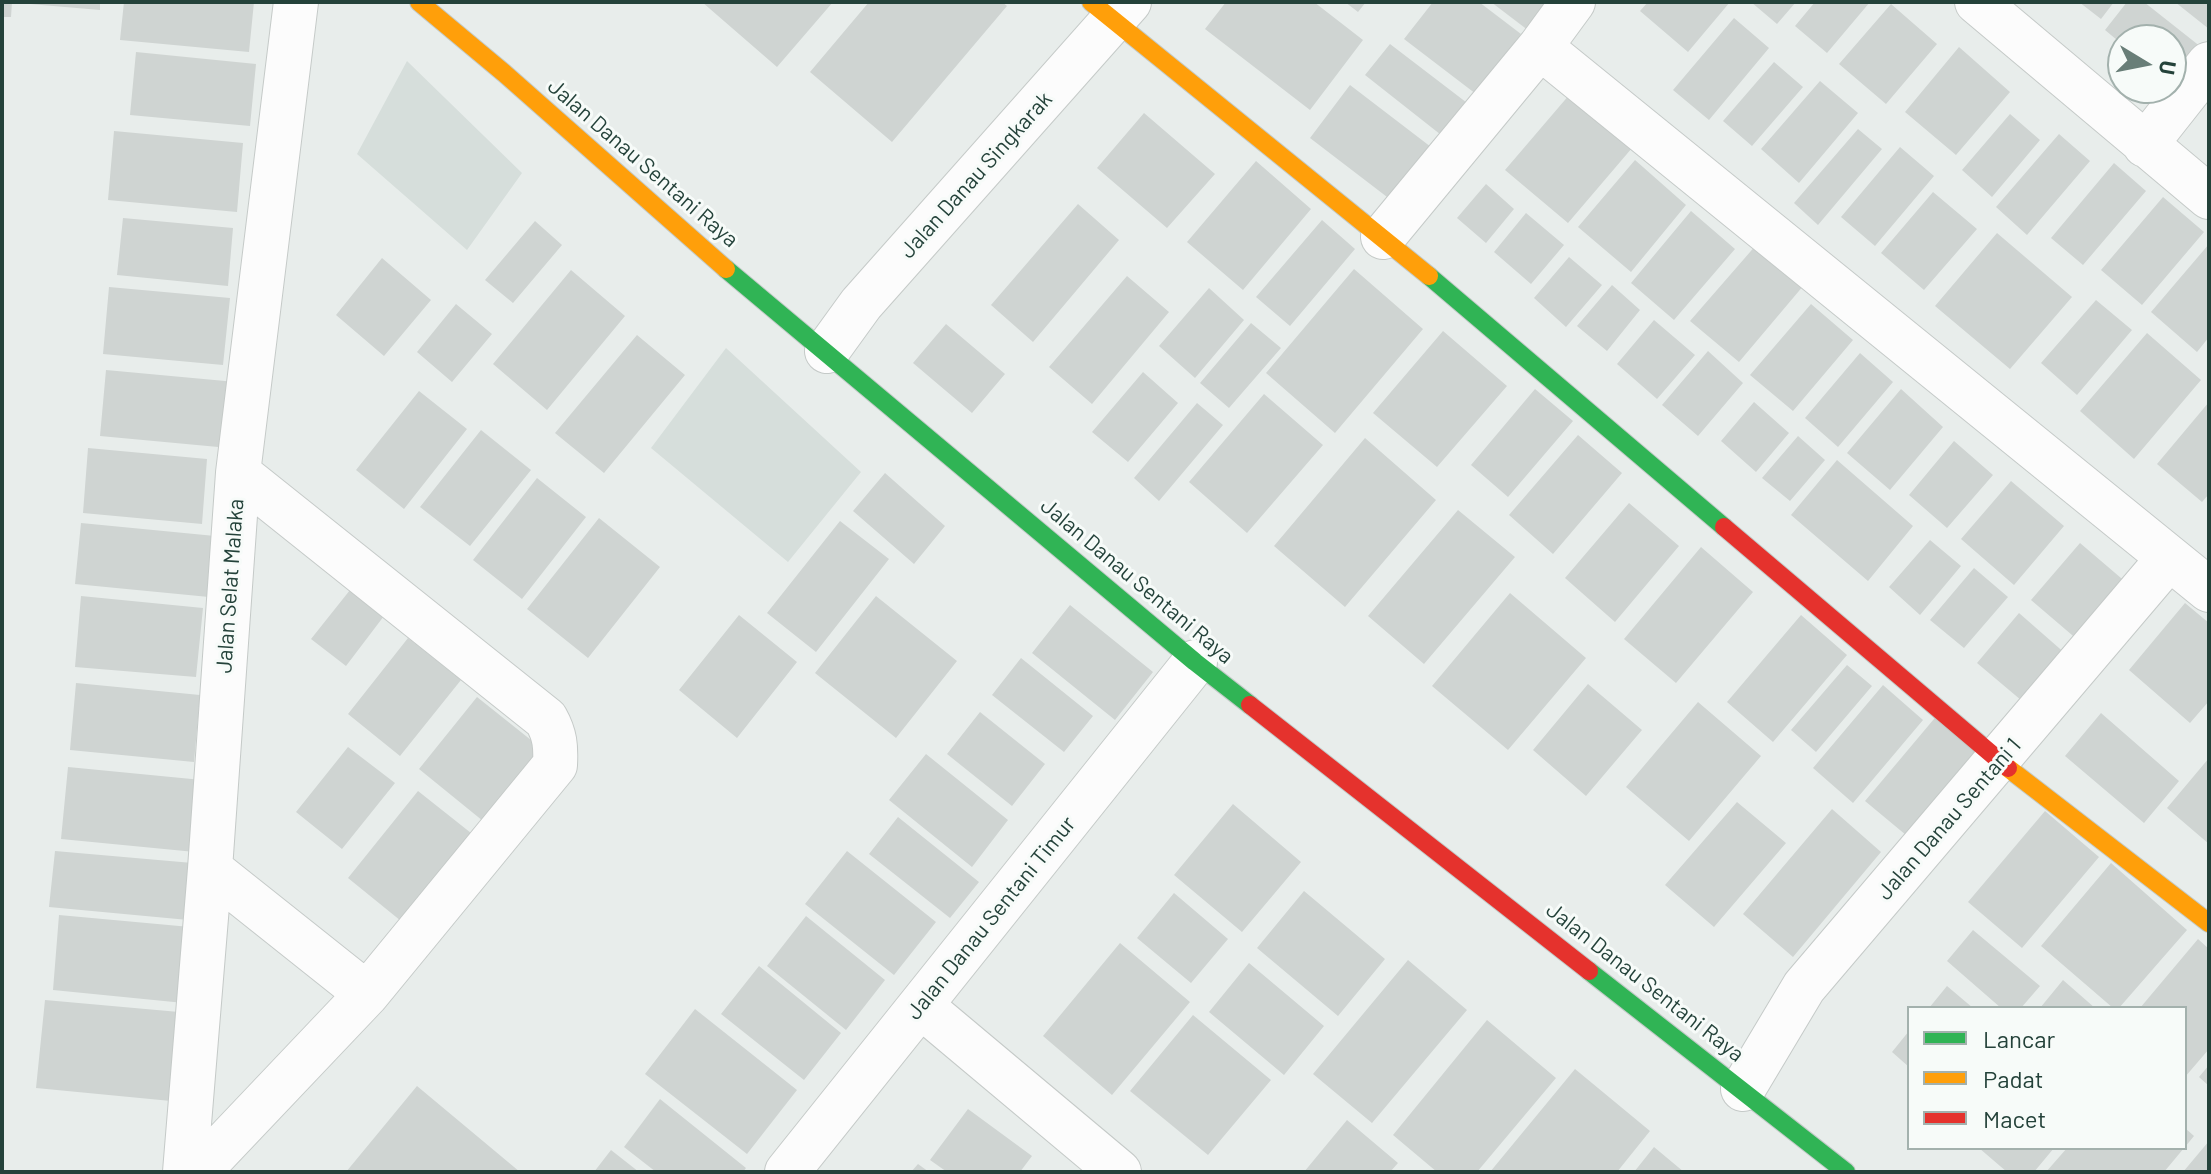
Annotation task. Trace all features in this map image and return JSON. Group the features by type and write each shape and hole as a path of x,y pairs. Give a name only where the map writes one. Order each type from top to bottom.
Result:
{"street":[{"name":"Jalan Selat Malaka","path":"185,1172 238,473 296,2"},
{"name":"Jalan Danau Sentani Raya","path":"419,2 697,244 1195,662 1846,1172"},
{"path":"1383,237 1540,47 1573,2"},
{"path":"1977,2 2209,197"},
{"path":"1111,8 1999,761 2209,923"},
{"name":"Jalan Danau Singkarak","path":"827,351 861,304 1111,8"},
{"path":"1540,47 2209,590"},
{"path":"2145,145 2209,64"},
{"path":"198,1172 367,994 555,765 555,734 546,719 238,473"},
{"name":"Jalan Danau Sentani 1","path":"1743,1089 1804,987 2169,558"},
{"name":"Jalan Danau Sentani Timur","path":"787,1172 1195,662"},
{"path":"210,869 367,994"},
{"path":"921,1006 1119,1172"}],"shaded area":[{"path":"407,61 522,173 467,250 357,154"},
{"path":"726,348 861,472 788,562 651,448"}],"building":[{"path":"2,2 12,2 11,17 2,17"},
{"path":"100,2 100,10 30,4"},
{"path":"124,2 254,2 249,52 120,40"},
{"path":"702,2 833,2 777,67"},
{"path":"869,2 1002,2 1007,6 892,142 810,72"},
{"path":"1226,2 1314,2 1363,40 1310,110 1205,29"},
{"path":"1345,2 1366,2 1358,12"},
{"path":"1433,2 1479,2 1521,34 1476,94 1404,39"},
{"path":"1491,2 1558,2 1533,34"},
{"path":"1648,2 1730,2 1688,52 1640,11"},
{"path":"1751,2 1796,2 1777,24"},
{"path":"1815,2 1870,2 1827,53 1795,26"},
{"path":"2079,2 2114,2 2101,19"},
{"path":"2127,2 2144,2 2172,24 2110,24"},
{"path":"2175,2 2209,2 2209,29"},
{"path":"1891,4 1937,44 1886,104 1839,64"},
{"path":"1734,18 1769,48 1709,120 1673,90"},
{"path":"2187,36 2206,51 2187,68"},
{"path":"1390,44 1475,109 1450,142 1365,75"},
{"path":"1959,47 2010,92 1956,155 1905,112"},
{"path":"136,52 256,64 250,126 130,115"},
{"path":"1774,62 1803,87 1752,146 1723,121"},
{"path":"1820,81 1858,113 1799,183 1761,149"},
{"path":"1350,85 1431,147 1391,200 1310,138"},
{"path":"1570,94 1632,148 1568,223 1505,170"},
{"path":"1144,113 1215,174 1167,228 1097,168"},
{"path":"2010,114 2040,140 1992,197 1962,170"},
{"path":"1858,129 1882,149 1818,225 1794,203"},
{"path":"114,131 243,143 237,212 108,200"},
{"path":"2059,134 2090,161 2027,235 1996,207"},
{"path":"1900,147 1934,176 1875,246 1841,217"},
{"path":"1635,160 1686,205 1631,272 1578,227"},
{"path":"1256,161 1311,209 1243,290 1187,242"},
{"path":"2114,163 2146,191 2083,265 2051,238"},
{"path":"1486,184 1514,209 1486,243 1457,218"},
{"path":"1933,192 1977,229 1924,290 1881,253"},
{"path":"2163,197 2204,232 2142,305 2101,270"},
{"path":"1078,204 1119,240 1033,342 991,305"},
{"path":"1691,211 1735,249 1674,320 1631,283"},
{"path":"1526,213 1564,245 1531,284 1494,252"},
{"path":"123,218 233,228 228,286 117,275"},
{"path":"1322,220 1355,249 1290,326 1256,297"},
{"path":"535,221 562,245 513,303 485,280"},
{"path":"1997,233 2072,297 2010,369 1935,306"},
{"path":"1757,244 1804,285 1739,362 1690,321"},
{"path":"2209,244 2209,337 2197,352 2151,312"},
{"path":"1569,257 1602,285 1566,327 1534,298"},
{"path":"382,258 431,300 384,356 336,315"},
{"path":"1354,269 1423,329 1335,433 1266,373"},
{"path":"571,270 625,316 547,410 493,364"},
{"path":"1127,276 1169,312 1092,404 1049,367"},
{"path":"1612,285 1640,310 1607,351 1577,326"},
{"path":"109,287 230,298 223,365 103,354"},
{"path":"1209,288 1244,320 1195,378 1159,346"},
{"path":"2096,300 2132,330 2077,395 2041,363"},
{"path":"456,304 492,334 452,382 417,352"},
{"path":"1811,304 1853,340 1793,411 1750,375"},
{"path":"1654,320 1695,355 1657,399 1617,364"},
{"path":"1251,323 1281,348 1229,408 1200,383"},
{"path":"946,324 1005,374 972,413 913,363"},
{"path":"1443,331 1507,386 1437,467 1373,413"},
{"path":"2147,333 2201,380 2134,459 2080,411"},
{"path":"637,335 685,375 604,473 555,433"},
{"path":"1708,351 1743,383 1698,436 1662,405"},
{"path":"1860,353 1893,382 1838,447 1805,418"},
{"path":"106,370 236,382 229,448 100,436"},
{"path":"1143,372 1178,403 1128,462 1092,432"},
{"path":"1535,389 1573,421 1508,497 1471,465"},
{"path":"1901,389 1943,427 1890,490 1847,453"},
{"path":"419,391 467,429 404,509 356,470"},
{"path":"1264,394 1323,445 1247,533 1189,482"},
{"path":"1754,402 1789,433 1756,472 1721,441"},
{"path":"2209,402 2209,494 2202,502 2157,464"},
{"path":"1197,403 1223,425 1159,501 1134,478"},
{"path":"481,430 531,470 470,546 420,507"},
{"path":"1578,435 1622,473 1553,554 1509,515"},
{"path":"1798,436 1825,460 1790,501 1762,478"},
{"path":"1365,438 1436,500 1345,607 1274,546"},
{"path":"1954,441 1993,475 1947,528 1909,495"},
{"path":"88,448 207,459 202,524 83,513"},
{"path":"1837,460 1913,526 1868,581 1791,515"},
{"path":"885,473 945,526 914,564 853,511"},
{"path":"537,478 586,517 522,599 473,560"},
{"path":"2011,481 2064,526 2014,585 1961,539"},
{"path":"1629,503 1679,546 1615,622 1565,578"},
{"path":"1458,510 1515,557 1424,664 1368,616"},
{"path":"599,518 660,567 588,658 527,609"},
{"path":"840,521 889,559 816,652 767,613"},
{"path":"81,523 215,536 209,597 75,584"},
{"path":"1930,540 1961,566 1920,615 1889,587"},
{"path":"2080,543 2128,584 2079,641 2031,600"},
{"path":"1701,547 1753,592 1676,683 1624,639"},
{"path":"1974,568 2008,597 1964,648 1930,620"},
{"path":"354,585 387,612 346,666 311,639"},
{"path":"1510,593 1586,658 1508,750 1432,686"},
{"path":"81,596 203,608 196,677 75,667"},
{"path":"876,596 957,661 896,738 815,673"},
{"path":"2185,603 2209,623 2209,701 2190,723 2129,670"},
{"path":"1070,605 1153,672 1115,720 1032,653"},
{"path":"2019,613 2075,662 2034,711 1977,663"},
{"path":"739,615 797,662 737,738 679,690"},
{"path":"1801,615 1847,655 1773,742 1727,702"},
{"path":"408,638 461,680 400,756 348,714"},
{"path":"1021,658 1093,716 1064,752 992,695"},
{"path":"1847,665 1872,686 1816,752 1791,730"},
{"path":"76,683 200,695 194,762 70,750"},
{"path":"1588,684 1642,730 1586,796 1533,750"},
{"path":"1883,685 1923,720 1853,803 1813,768"},
{"path":"477,697 541,748 483,821 419,769"},
{"path":"1698,702 1761,756 1689,841 1626,787"},
{"path":"980,712 1045,764 1012,806 947,754"},
{"path":"1939,713 1991,759 1918,845 1865,801"},
{"path":"2101,713 2179,781 2144,823 2065,756"},
{"path":"348,747 395,783 342,849 296,812"},
{"path":"926,754 1008,820 972,867 889,800"},
{"path":"2209,758 2209,844 2167,808"},
{"path":"68,767 202,780 195,852 61,839"},
{"path":"418,791 471,833 401,921 348,878"},
{"path":"1737,802 1786,843 1714,927 1665,885"},
{"path":"1233,804 1301,862 1242,932 1174,875"},
{"path":"1832,809 1881,852 1793,957 1743,914"},
{"path":"2045,811 2099,857 2022,948 1968,902"},
{"path":"898,817 979,882 950,918 869,854"},
{"path":"55,851 204,864 199,921 49,907"},
{"path":"847,851 936,922 894,975 805,904"},
{"path":"2111,863 2187,930 2121,1006 2111,1006 2041,946"},
{"path":"1304,891 1385,959 1338,1016 1257,948"},
{"path":"1174,893 1228,939 1191,983 1137,938"},
{"path":"59,915 201,928 194,1004 53,990"},
{"path":"806,916 885,980 846,1030 767,966"},
{"path":"1973,930 2040,986 2023,1006 1999,1006 1947,961"},
{"path":"2198,939 2209,949 2209,1049 2187,1075 2187,1006 2142,1006"},
{"path":"1120,943 1190,1002 1112,1095 1043,1036"},
{"path":"1408,960 1467,1010 1372,1123 1313,1074"},
{"path":"1249,963 1324,1026 1284,1075 1209,1012"},
{"path":"759,966 841,1033 804,1080 721,1014"},
{"path":"2063,980 2093,1006 2042,1006"},
{"path":"1947,986 1971,1006 1931,1006"},
{"path":"45,1000 179,1012 171,1101 36,1088"},
{"path":"695,1009 797,1090 747,1154 645,1074"},
{"path":"1193,1015 1271,1080 1208,1155 1130,1091"},
{"path":"1487,1020 1556,1078 1477,1172 1437,1172 1393,1135"},
{"path":"1907,1033 1907,1065 1892,1052"},
{"path":"2209,1065 2209,1086 2199,1077"},
{"path":"1575,1069 1650,1131 1617,1172 1490,1172"},
{"path":"417,1086 520,1172 346,1172"},
{"path":"660,1099 746,1168 743,1172 656,1172 624,1147"},
{"path":"968,1109 1032,1156 1020,1172 947,1172 930,1160"},
{"path":"1347,1120 1398,1163 1390,1172 1304,1172"},
{"path":"2187,1130 2194,1136 2187,1145"},
{"path":"2209,1141 2209,1172 2183,1172"},
{"path":"1654,1147 1684,1172 1634,1172"},
{"path":"611,1150 639,1172 594,1172"},
{"path":"1981,1150 2052,1150 2034,1172 2007,1172"},
{"path":"2065,1150 2182,1150 2164,1172 2046,1172"},
{"path":"918,1164 929,1172 911,1172"}],"traffic: fast":[{"path":"726,269 1250,705"},
{"path":"1429,276 1724,527"},
{"path":"1589,971 1846,1172"}],"traffic: slow":[{"path":"419,2 726,269"},
{"path":"1091,2 1429,276"},
{"path":"2008,768 2209,923"}],"traffic: jam":[{"path":"1724,527 2008,768"},
{"path":"1250,705 1589,971"}]}
